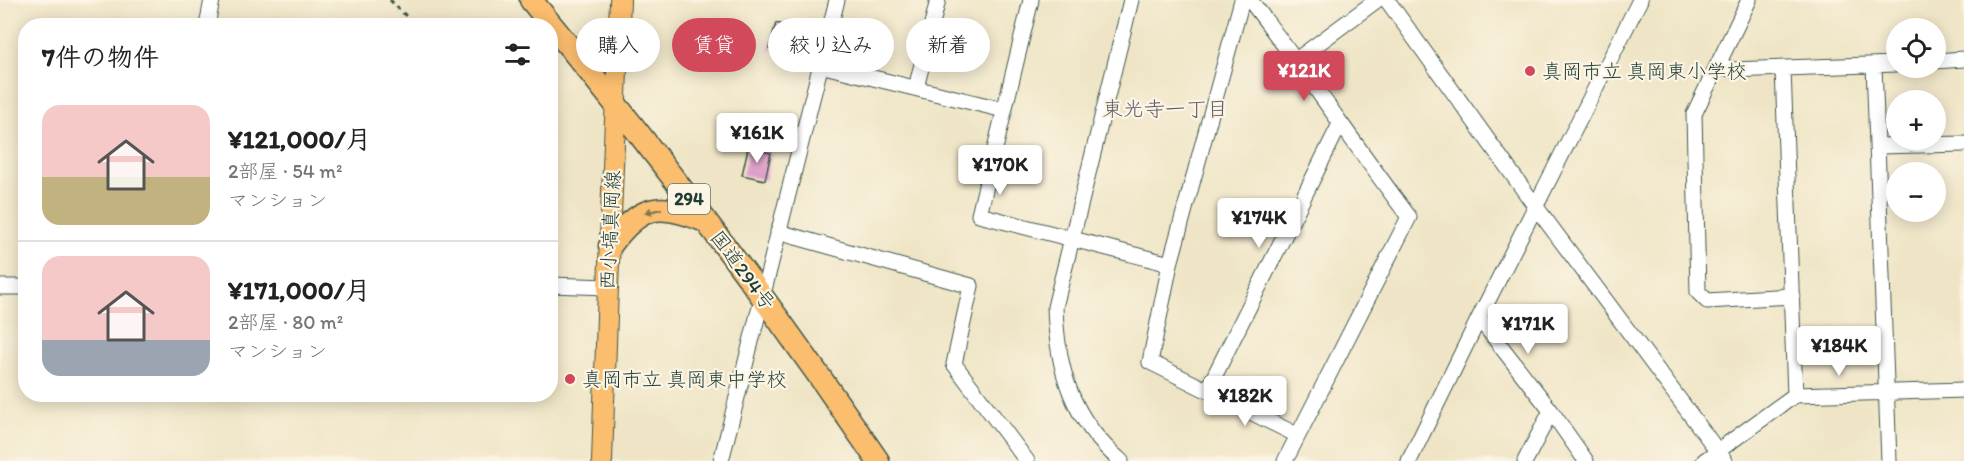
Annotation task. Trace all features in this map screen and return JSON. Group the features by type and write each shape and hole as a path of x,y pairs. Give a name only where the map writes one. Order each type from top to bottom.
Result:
{"highway":[{"name":"国道294号","path":"531,0 546,18"},
{"name":"国道294号","path":"558,32 616,102 762,295 878,461"},
{"path":"610,246 623,228 636,217 647,212 669,208 707,222"}],"main road":[{"name":"西小塙真岡線","path":"602,461 620,0"}],"street":[{"path":"209,18 212,0"},
{"path":"832,18 837,0"},
{"path":"916,88 938,0"},
{"path":"1031,0 979,214 1170,264"},
{"path":"1121,461 1110,452 1084,421 1070,395 1056,336 1055,307 1131,0"},
{"path":"1242,0 1170,264 1150,362 1297,435"},
{"path":"1250,0 1296,60 1408,217 1285,461"},
{"path":"1296,60 1377,0"},
{"path":"1387,0 1536,207 1721,456"},
{"path":"1409,461 1640,0"},
{"path":"1749,0 1694,114 1698,292 1707,301 1792,296"},
{"path":"1946,60 1964,59"},
{"path":"1719,64 1732,69 1886,64"},
{"path":"1874,65 1889,461"},
{"path":"1783,69 1795,395"},
{"path":"721,461 818,72"},
{"path":"849,72 1004,110"},
{"path":"1208,389 1340,124"},
{"path":"1878,146 1964,144"},
{"path":"778,232 971,286 954,364 1027,461"},
{"path":"558,285 608,287"},
{"path":"0,286 18,287"},
{"path":"1479,318 1551,411 1586,461"},
{"path":"1704,461 1721,456 1795,395 1964,390"},
{"path":"1525,461 1551,411"}],"path":[{"path":"390,0 408,18"}],"building":[{"path":"748,148 771,153 765,180 742,175"}],"place":[{"name":"真岡市立 真岡東小学校","path":"1530,71"},
{"name":"真岡市立 真岡東中学校","path":"570,379"}],"district":[{"name":"東光寺一丁目","path":"1165,109"}]}
